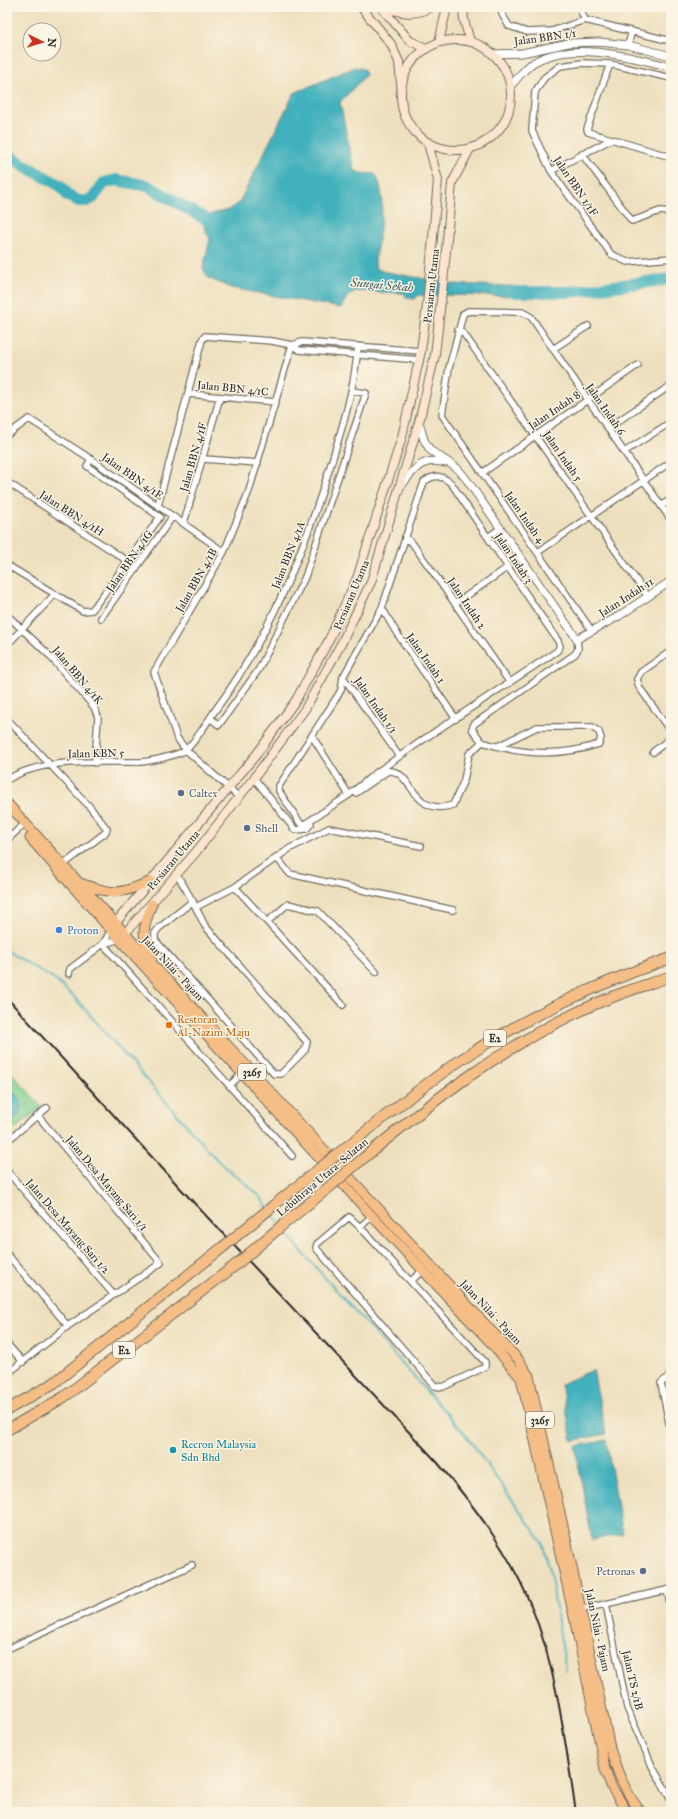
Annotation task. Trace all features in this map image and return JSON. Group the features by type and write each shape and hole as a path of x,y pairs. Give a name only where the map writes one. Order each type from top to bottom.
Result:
{"highway":[{"name":"Lebuhraya Utara–Selatan","path":"7,1410 54,1383 339,1153 459,1061 496,1038 568,998 620,975 671,958"},
{"name":"Lebuhraya Utara–Selatan","path":"7,1430 64,1397 237,1264 398,1130 466,1078 535,1035 599,1002 671,976"}],"main road":[{"path":"361,7 391,44 399,62 402,109 412,128 428,143 448,150 470,149 489,140 503,125 510,106 511,85 505,69 493,54 470,41 439,42 426,48 410,65 401,87"},
{"path":"381,7 410,42 426,48"},
{"path":"381,7 409,13 419,12 431,7"},
{"path":"439,42 447,7"},
{"path":"463,7 464,20 470,41"},
{"name":"Persiaran Utama","path":"113,927 256,755 296,700 329,640 354,585 402,436 420,360 428,305 438,180 428,143"},
{"name":"Persiaran Utama","path":"122,936 177,875 254,778 305,709 341,644 371,582 419,422 434,355 441,307 452,183 470,149"},
{"name":"3265","path":"7,803 79,883 113,927"},
{"name":"3265","path":"7,811 122,936"},
{"path":"79,883 110,892 126,892 151,881"},
{"path":"152,904 144,926 143,936 146,947 158,970"},
{"name":"Jalan Nilai - Pajam","path":"122,936 158,970 427,1267"},
{"name":"Jalan Nilai - Pajam","path":"122,936 242,1074 372,1216 427,1267 508,1348 529,1376 577,1611 605,1769 612,1788 627,1812"},
{"name":"Jalan Nilai - Pajam","path":"577,1611 616,1769 629,1796 641,1812"}],"street":[{"path":"501,7 502,14 509,26 527,32 552,31 585,20 671,41"},
{"path":"579,7 585,20"},
{"path":"628,45 632,31"},
{"name":"Jalan BBN 1/1","path":"493,54 522,53 569,43 599,42 628,45 671,56"},
{"name":"Jalan BBN 1/1","path":"511,85 530,65 549,56 573,53 609,53 671,67"},
{"path":"646,71 648,61"},
{"name":"Jalan BBN 1/1F","path":"671,78 646,71 610,64 582,63 560,66 544,78 535,92 532,131 551,171 610,254 626,262 671,258"},
{"path":"610,64 588,128 588,132 610,140 671,157"},
{"path":"551,171 610,140"},
{"path":"582,154 632,221 660,211 671,212"},
{"name":"Jalan Indah 6","path":"458,330 463,314 468,311 522,312 531,317 671,520"},
{"path":"553,349 588,326"},
{"name":"Jalan Indah 4","path":"458,330 442,415 592,631"},
{"name":"Jalan Indah 5","path":"458,330 464,334 536,435 648,597"},
{"path":"158,505 189,394 202,340 205,336 211,335 272,340 292,345 299,350 357,356 420,360"},
{"path":"292,345 302,342 421,352"},
{"name":"Jalan BBN 4/1B","path":"239,797 186,750 176,738 154,672 224,552 249,491 292,345"},
{"name":"Jalan BBN 4/1A","path":"186,750 235,684 263,635 292,575 328,476 352,391 358,346"},
{"name":"Jalan Indah 8","path":"482,473 638,365"},
{"path":"608,428 667,388 671,390"},
{"path":"210,718 219,725 259,669 305,577 366,393 352,391"},
{"name":"Jalan BBN 4/1C","path":"189,394 276,402"},
{"name":"Jalan BBN 4/1F","path":"184,523 220,397"},
{"name":"Jalan BBN 4/1E","path":"7,436 29,419 91,459 224,552"},
{"path":"419,422 424,440 430,450 447,463 458,469 468,480 577,639 578,649 575,654 474,724 472,728 474,733 482,742 498,746 543,754 570,752 599,744 601,738 599,732 592,727 537,727 498,746"},
{"path":"624,452 671,422"},
{"path":"7,565 83,611 92,610 126,560 160,517 87,466 91,459"},
{"path":"203,459 258,463"},
{"path":"401,486 420,465 430,460 447,463"},
{"path":"538,552 591,515 645,482 671,462"},
{"name":"Jalan Indah 1/1","path":"399,756 343,676 382,608 424,482 430,477 438,475 451,483"},
{"name":"Jalan BBN 4/1H","path":"7,482 126,560"},
{"name":"Jalan Indah 3","path":"451,483 560,646 557,651 510,683"},
{"path":"661,506 671,499"},
{"name":"Jalan BBN 4/1G","path":"101,618 173,516"},
{"path":"488,537 501,528"},
{"name":"Jalan Indah 2","path":"405,537 412,543 510,683"},
{"path":"455,604 508,567"},
{"name":"Jalan Indah 11","path":"577,639 648,597 671,581"},
{"path":"7,645 55,594"},
{"name":"Jalan Indah 1","path":"382,608 396,632 456,719"},
{"name":"Jalan BBN 4/1K","path":"7,615 48,654 94,707 98,717 95,763"},
{"path":"263,635 273,640"},
{"path":"671,651 641,672 637,679 639,687 671,732"},
{"path":"343,676 341,690 337,698 279,786 278,791 300,823 303,825 349,795 372,775 399,756 510,683"},
{"path":"7,719 51,764 89,806 107,829 105,834 63,866"},
{"path":"312,736 349,795"},
{"path":"653,752 671,738"},
{"path":"254,778 296,830 306,828 388,771 394,770 400,774 419,800 433,806 446,807 453,805 464,780 469,754 482,742"},
{"name":"Jalan KBN 5","path":"7,780 17,773 51,764 152,761 186,750"},
{"path":"7,840 21,827"},
{"path":"177,875 194,904 205,926 307,1042 305,1050 281,1074 274,1074 155,940 154,933 194,904 235,887 276,857 329,828 421,846"},
{"path":"276,857 290,874 453,910"},
{"path":"235,887 343,1005"},
{"path":"266,922 288,904 314,910 376,972"},
{"path":"103,944 113,927"},
{"path":"69,974 70,969 103,944 122,936"},
{"path":"103,944 292,1156"},
{"path":"230,1085 242,1074"},
{"path":"7,1141 47,1108"},
{"name":"Jalan Desa Mayang Sari 1/1","path":"38,1116 161,1263 113,1294"},
{"name":"Jalan Desa Mayang Sari 1/2","path":"7,1171 113,1294"},
{"path":"360,1227 372,1216"},
{"path":"346,1218 351,1218 360,1227 486,1362 485,1367 443,1387 435,1386 316,1248 317,1244 346,1218"},
{"path":"7,1254 68,1326"},
{"path":"411,1281 427,1267"},
{"path":"7,1374 68,1326 113,1294"},
{"path":"7,1344 23,1362"},
{"path":"671,1375 661,1383 671,1433"},
{"path":"7,1649 192,1565"},
{"path":"577,1611 669,1590 671,1608"},
{"name":"Jalan TS 2/1B","path":"606,1604 627,1708 652,1766 671,1799"}],"green space":[{"path":"7,1068 42,1107 7,1135"}],"water":[{"path":"355,67 364,69 366,75 340,102 354,170 360,173 375,174 379,183 382,204 375,261 376,268 382,271 452,284 531,287 530,296 419,295 415,299 407,298 404,293 355,291 347,297 341,308 231,288 208,278 203,268 210,239 204,227 211,214 228,210 239,203 294,93"},
{"path":"7,1084 21,1101 21,1113 7,1126"},
{"path":"593,1370 606,1434 572,1441 561,1384"},
{"path":"606,1440 623,1534 592,1540 575,1446"}],"waterway":[{"name":"Sungai Sekah","path":"7,154 61,186 68,196 79,201 87,201 93,198 104,183 116,180 148,186 209,221 224,222"},
{"name":"Sungai Sekah","path":"515,292 568,292 671,279"},
{"path":"7,951 55,980 75,998 217,1160 259,1195 267,1207"},
{"path":"271,1212 280,1223"},
{"path":"283,1228 302,1252 466,1435 542,1542 549,1566 566,1671"}],"railway":[{"path":"7,998 181,1189 437,1462 478,1513 514,1569 532,1608 541,1633 560,1709 576,1812"}],"place":[{"name":"Caltex","path":"181,793"},
{"name":"Shell","path":"247,828"},
{"name":"Proton","path":"59,930"},
{"name":"Restoran Al-Nazim Maju","path":"169,1025"},
{"name":"Recron Malaysia Sdn Bhd","path":"173,1450"},
{"name":"Petronas","path":"643,1571"}]}
